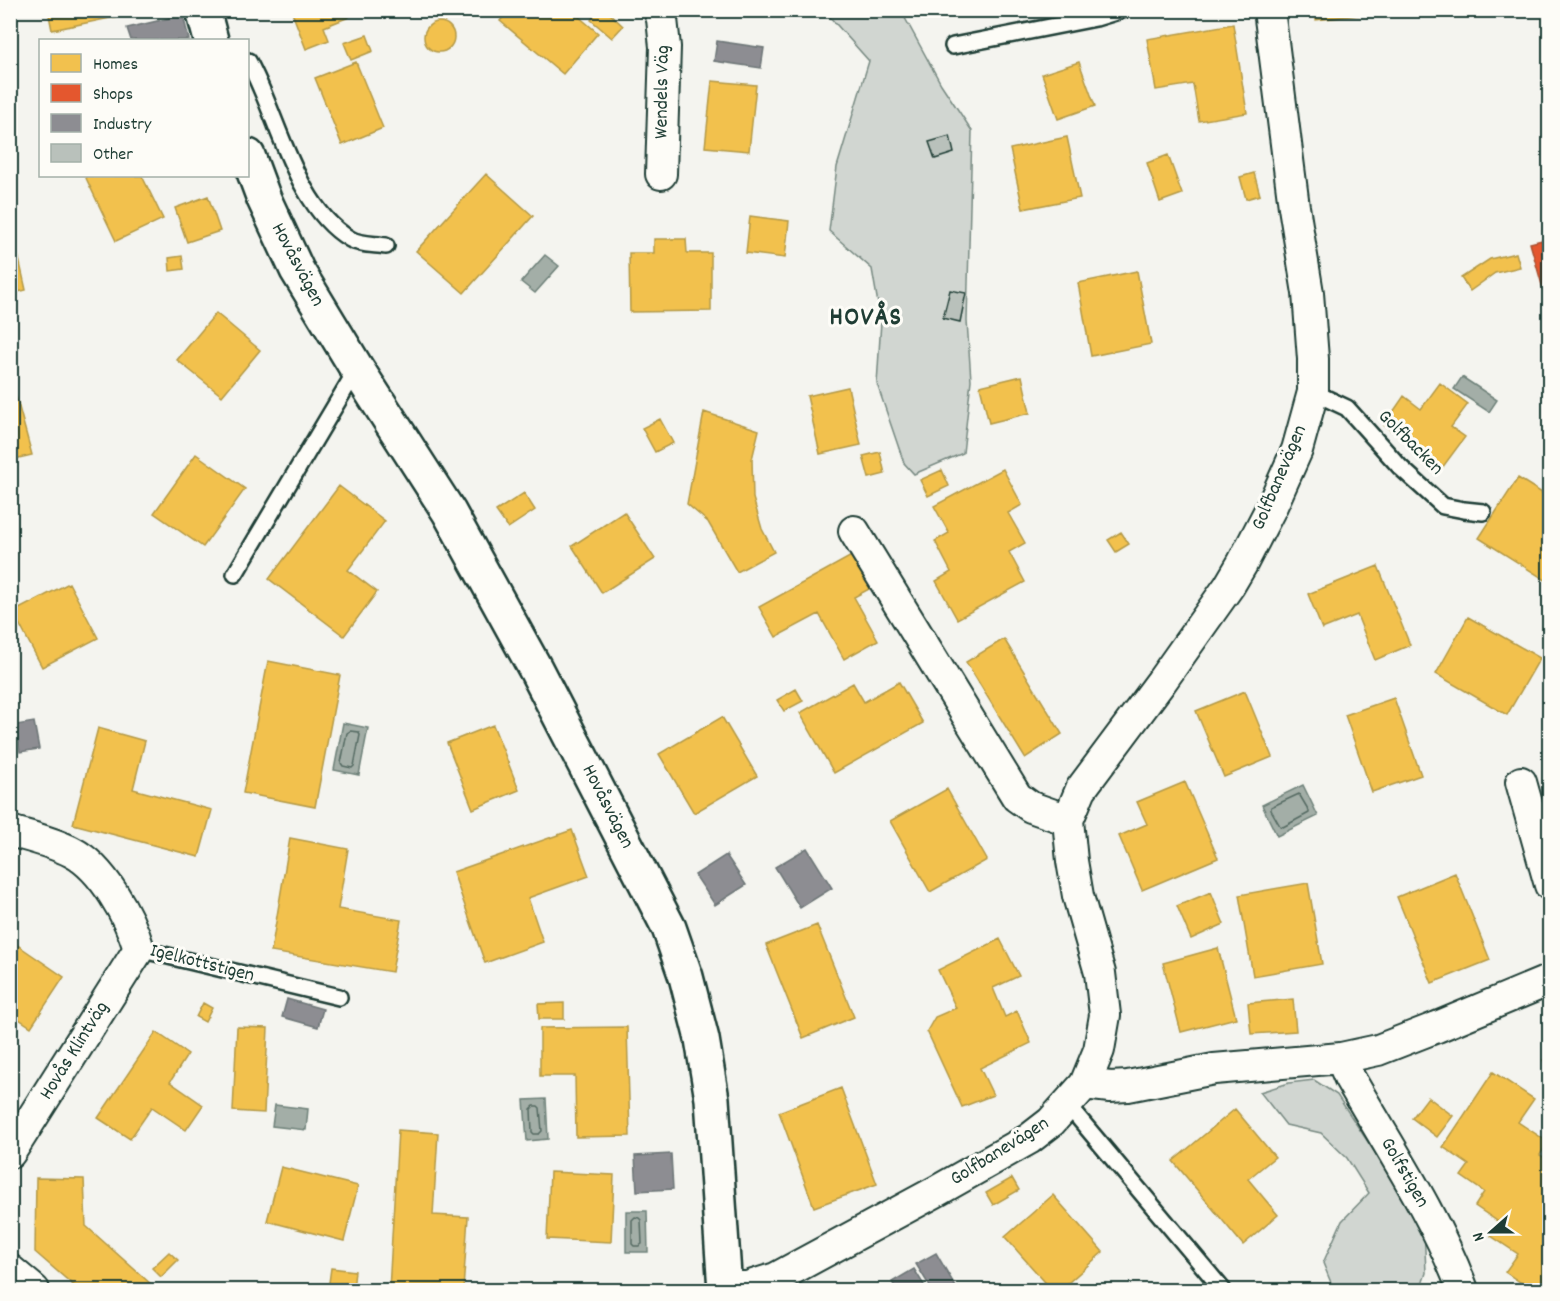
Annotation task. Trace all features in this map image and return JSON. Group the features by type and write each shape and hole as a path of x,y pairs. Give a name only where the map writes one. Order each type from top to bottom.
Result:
{"street":[{"name":"Wendels Väg","path":"659,10 665,47 661,174"},
{"name":"Golfbanevägen","path":"725,1289 747,1287 776,1278 1029,1139 1052,1122 1076,1094 1099,1050 1105,1015 1100,973 1078,896 1068,820 1081,789 1161,682 1242,564 1297,450 1313,392 1308,293 1294,207 1269,10"},
{"name":"Hovåsvägen","path":"249,159 264,200 297,270 357,369 449,512 536,670 669,928 686,977 702,1039 712,1099 725,1289"},
{"path":"854,531 1017,796 1032,807 1068,820"},
{"path":"1521,782 1550,885"},
{"name":"Igelkottstigen","path":"10,831 72,852 86,862 99,874 121,908 134,933 139,949"},
{"name":"Hovås Klintväg","path":"10,1153 139,949"},
{"path":"1076,1094 1214,1069 1341,1058 1378,1050 1550,980"},
{"name":"Golfstigen","path":"1341,1058 1349,1077 1429,1217 1456,1270 1463,1290"},
{"path":"10,1270 34,1290"}],"lane":[{"path":"953,46 1096,18 1122,10"},
{"path":"249,64 290,159 319,210 335,227 352,240 386,246"},
{"path":"235,574 357,369"},
{"name":"Golfbacken","path":"1313,392 1347,408 1400,467 1443,506 1483,512"},
{"name":"Igelkottstigen","path":"139,949 339,997"},
{"path":"1076,1094 1223,1290"}],"shaded area":[{"path":"831,11 904,11 905,18 941,84 972,131 967,321 971,380 963,453 914,474 904,463 877,384 881,321 872,269 829,231 837,167 869,61 829,16"},
{"path":"1314,1080 1337,1095 1424,1227 1426,1273 1420,1290 1334,1290 1323,1263 1342,1221 1369,1193 1347,1158 1321,1133 1286,1125 1260,1092 1289,1083"}],"water":[{"path":"545,255 559,266 535,293 521,282"},
{"path":"1462,377 1497,400 1489,412 1454,389"},
{"path":"343,723 368,728 359,775 334,770"},
{"path":"1303,785 1318,816 1277,836 1262,805"},
{"path":"546,1099 548,1139 527,1141 524,1100"},
{"path":"275,1105 308,1109 306,1130 272,1126"},
{"path":"626,1211 647,1211 648,1252 626,1252"}],"building: Homes":[{"path":"48,10 118,10 120,16 52,30"},
{"path":"291,10 346,10 349,17 324,27 329,40 306,49"},
{"path":"509,10 571,10 598,33 563,74 500,21"},
{"path":"599,10 606,10 623,26 612,38 591,20"},
{"path":"1315,10 1366,10 1367,14 1316,20"},
{"path":"439,22 445,23 453,31 453,43 445,51 439,52 433,51 425,43 424,37 425,31 433,23"},
{"path":"1233,24 1247,113 1199,121 1193,84 1156,90 1147,39"},
{"path":"367,35 373,51 351,60 344,43"},
{"path":"356,62 383,128 342,145 315,78"},
{"path":"1079,62 1095,106 1058,119 1042,74"},
{"path":"712,81 756,85 749,151 705,147"},
{"path":"1067,137 1080,198 1023,209 1010,149"},
{"path":"1168,155 1182,194 1160,202 1147,163"},
{"path":"1254,173 1260,195 1246,199 1240,177"},
{"path":"486,174 533,216 464,293 416,251"},
{"path":"85,177 142,177 163,219 116,241"},
{"path":"208,196 220,231 187,242 175,208"},
{"path":"750,216 789,221 785,258 746,253"},
{"path":"10,219 26,290 10,294"},
{"path":"654,239 686,239 687,253 711,253 711,311 630,312 629,253 654,253"},
{"path":"1516,253 1520,267 1495,273 1470,291 1461,278 1490,259"},
{"path":"182,256 184,269 170,271 169,258"},
{"path":"1137,271 1151,344 1091,356 1078,283"},
{"path":"216,313 260,350 222,396 177,360"},
{"path":"10,374 32,455 10,460"},
{"path":"1022,376 1030,413 989,423 980,386"},
{"path":"1440,383 1468,404 1451,427 1465,437 1442,468 1384,425 1404,396 1421,409"},
{"path":"848,387 861,445 820,454 807,396"},
{"path":"704,412 759,430 752,459 753,498 762,529 774,552 737,572 708,522 687,504"},
{"path":"660,419 673,443 655,452 642,428"},
{"path":"880,452 885,474 869,478 863,456"},
{"path":"196,454 245,489 203,547 154,513"},
{"path":"1003,469 1022,505 1008,513 1025,543 1009,552 1025,582 957,619 936,581 951,572 935,541 949,533 934,506"},
{"path":"942,470 949,486 928,496 920,480"},
{"path":"1518,478 1550,498 1550,583 1479,538"},
{"path":"339,486 385,521 348,570 377,592 344,636 269,579"},
{"path":"524,493 535,510 508,528 496,511"},
{"path":"624,512 655,559 602,593 572,546"},
{"path":"1121,532 1129,544 1116,552 1108,540"},
{"path":"855,554 873,587 854,597 878,640 844,659 819,614 776,637 759,607"},
{"path":"1378,566 1410,645 1375,660 1357,615 1322,629 1308,594"},
{"path":"69,583 98,638 42,667 13,612"},
{"path":"1468,617 1540,658 1507,715 1436,674"},
{"path":"1004,639 1062,734 1025,758 966,662"},
{"path":"268,661 340,675 315,807 243,793"},
{"path":"899,682 923,723 834,773 800,713 853,683 864,702"},
{"path":"796,689 803,701 784,711 777,700"},
{"path":"1245,691 1272,757 1224,777 1196,711"},
{"path":"1394,698 1421,775 1372,792 1345,715"},
{"path":"722,717 757,776 694,813 659,754"},
{"path":"493,725 519,790 473,809 447,743"},
{"path":"98,728 145,741 133,789 212,810 199,857 73,824"},
{"path":"1185,782 1218,858 1142,890 1119,836 1147,824 1137,802"},
{"path":"947,789 987,860 930,892 890,821"},
{"path":"572,830 589,876 528,898 543,942 485,963 453,872"},
{"path":"290,838 348,849 338,909 401,920 392,972 271,952"},
{"path":"1455,873 1490,960 1432,983 1397,897"},
{"path":"1308,883 1322,964 1253,976 1239,895"},
{"path":"1211,892 1224,924 1191,939 1177,906"},
{"path":"817,925 854,1017 803,1038 766,945"},
{"path":"1000,939 1019,976 993,988 1005,1017 1017,1011 1031,1043 980,1068 993,1095 962,1107 927,1031 935,1017 956,1008 938,970"},
{"path":"16,944 64,977 31,1027 10,1013 10,952"},
{"path":"1218,948 1236,1018 1181,1032 1163,963"},
{"path":"1293,999 1296,1031 1251,1034 1248,1003"},
{"path":"203,1003 212,1008 205,1022 196,1017"},
{"path":"564,1003 564,1019 539,1019 538,1004"},
{"path":"237,1027 268,1028 264,1113 233,1111"},
{"path":"627,1027 630,1136 576,1137 575,1076 540,1076 540,1028"},
{"path":"156,1032 188,1054 170,1082 203,1105 186,1130 152,1107 130,1139 98,1118"},
{"path":"1550,1058 1550,1076 1543,1060"},
{"path":"1493,1072 1534,1099 1518,1122 1548,1142 1540,1155 1550,1161 1550,1290 1532,1290 1505,1272 1518,1254 1491,1236 1500,1223 1475,1206 1484,1192 1461,1176 1469,1165 1443,1147"},
{"path":"841,1088 877,1184 814,1207 779,1112"},
{"path":"1428,1097 1453,1116 1437,1137 1412,1118"},
{"path":"1235,1109 1275,1157 1248,1179 1278,1215 1243,1245 1173,1161"},
{"path":"398,1130 438,1133 433,1215 468,1217 463,1290 389,1290"},
{"path":"281,1167 358,1186 344,1241 267,1221"},
{"path":"550,1172 614,1175 611,1242 547,1239"},
{"path":"36,1178 84,1179 86,1226 152,1285 147,1290 79,1290 35,1252"},
{"path":"1012,1178 1019,1190 993,1205 986,1193"},
{"path":"1053,1195 1103,1252 1060,1290 1052,1290 1005,1237"},
{"path":"169,1252 178,1260 161,1277 152,1268"},
{"path":"331,1268 355,1271 353,1290 328,1290"}],"building: Shops":[{"path":"1550,238 1550,290 1544,292 1530,243"}],"building: Industry":[{"path":"183,15 189,39 131,39 127,28"},
{"path":"717,41 764,48 761,68 714,61"},
{"path":"34,722 39,749 20,752 16,725"},
{"path":"807,848 832,888 800,908 775,867"},
{"path":"726,855 746,885 715,905 695,875"},
{"path":"287,999 323,1009 318,1027 282,1017"},
{"path":"671,1154 673,1189 637,1191 635,1156"},
{"path":"936,1253 957,1289 932,1290 916,1264"},
{"path":"914,1269 927,1290 897,1290 892,1282"}],"building: Other":[{"path":"950,136 954,153 935,159 929,142"},
{"path":"950,290 966,293 960,322 943,318"}],"district":[{"name":"HOVÅS","path":"866,318"}]}
